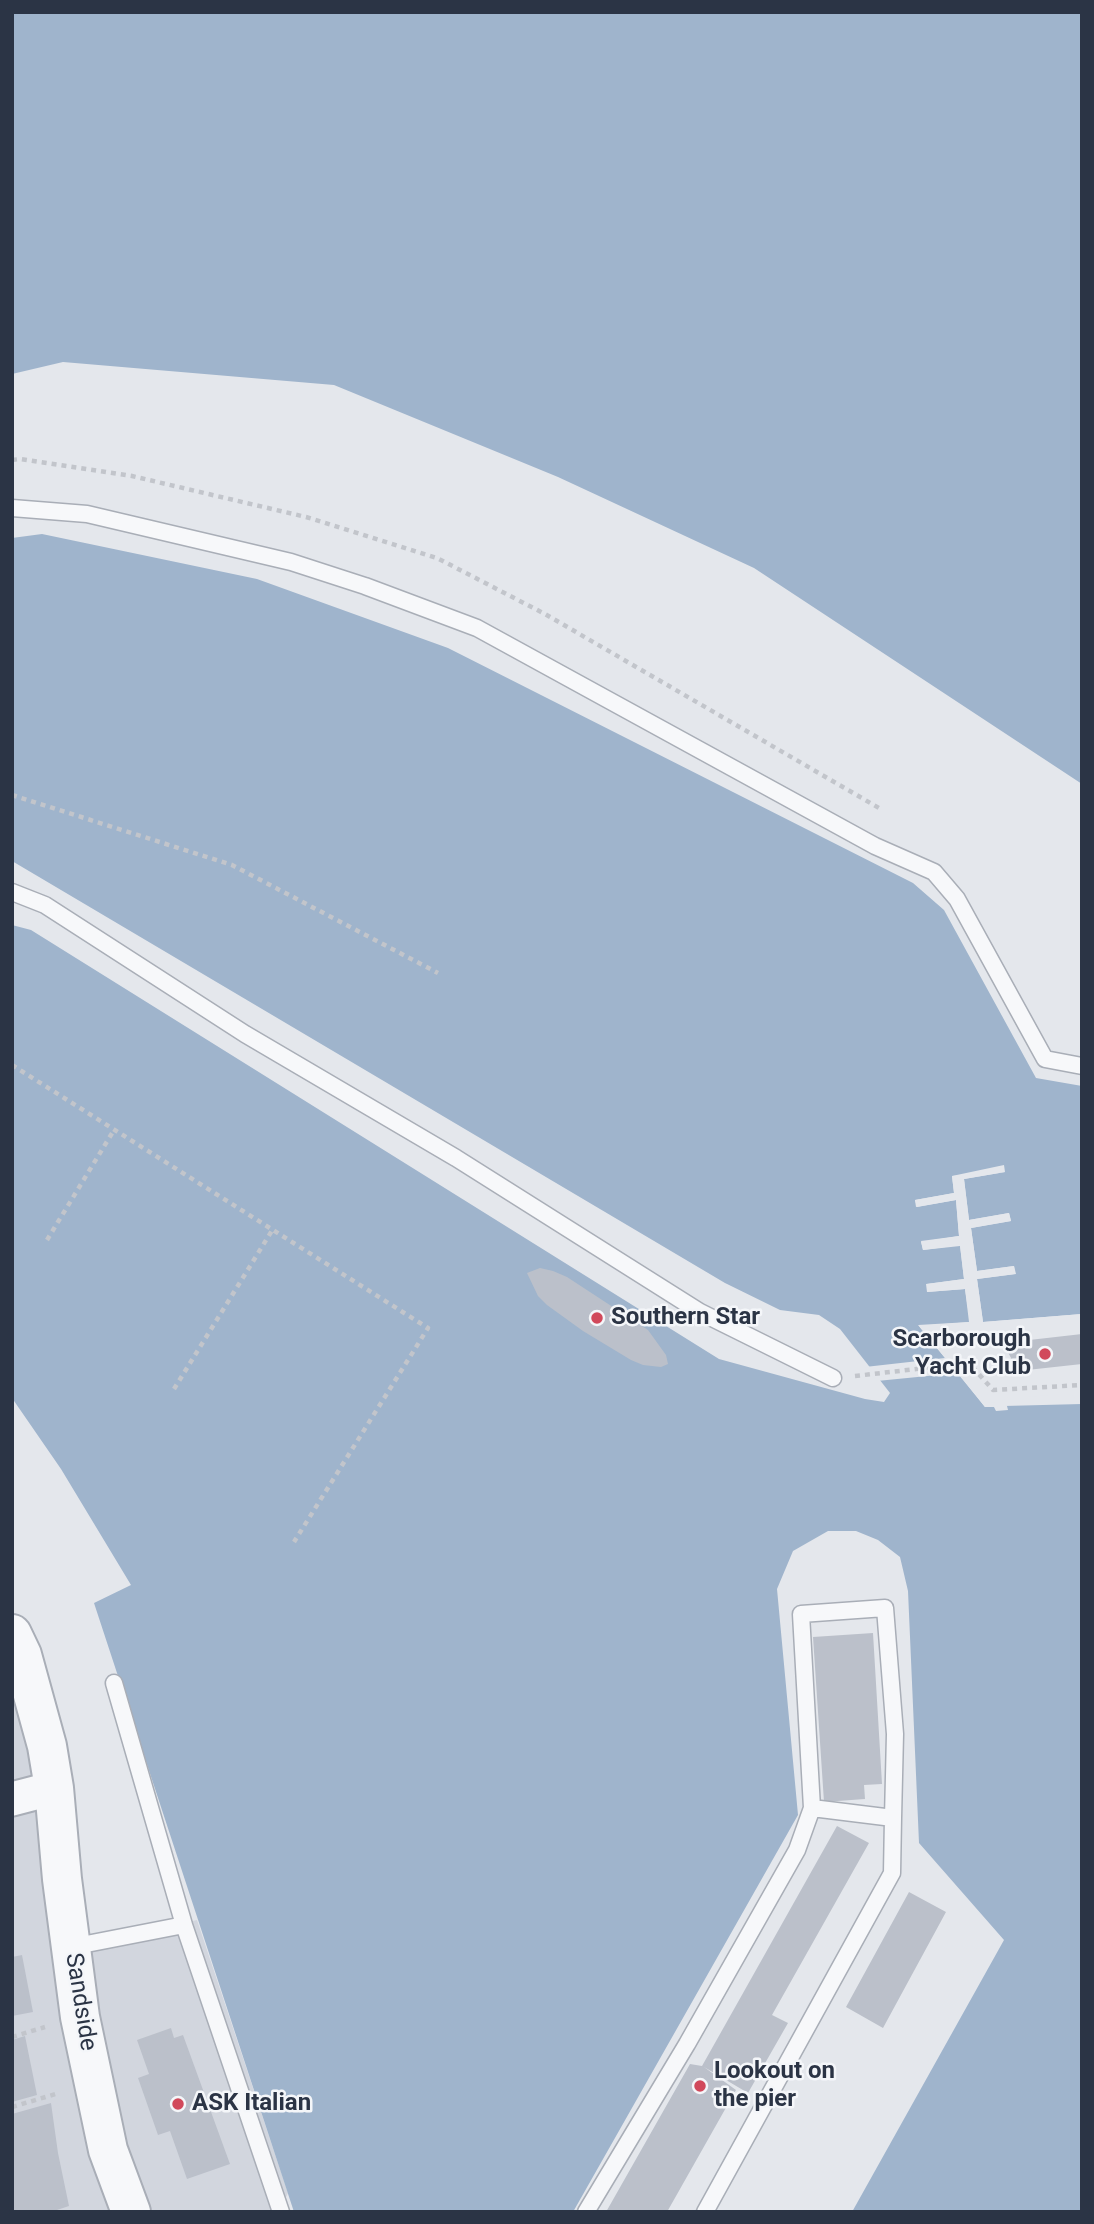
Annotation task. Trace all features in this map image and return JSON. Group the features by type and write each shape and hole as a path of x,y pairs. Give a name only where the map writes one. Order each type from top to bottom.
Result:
{"street":[{"name":"Sandside","path":"12,1634 22,1655 47,1746 80,2017 122,2210"},
{"path":"12,1799 54,1787"}],"lane":[{"path":"12,508 87,514 292,562 477,628 876,846 934,872 957,898 1045,1059 1082,1066"},
{"path":"12,892 45,905 245,1034 456,1158 700,1312 833,1378"},
{"path":"586,2212 687,2044 797,1850 812,1808 801,1614 885,1608 895,1734 892,1873 705,2212"},
{"path":"114,1683 184,1925 281,2212"},
{"path":"812,1808 893,1818"},
{"path":"71,1947 184,1925"}],"path":[{"path":"12,794 232,865 438,973"},
{"path":"12,1065 428,1328 294,1542"},
{"path":"47,1240 114,1130"},
{"path":"174,1389 273,1229"},
{"path":"833,1378 969,1363 993,1390 1082,1385"},
{"path":"12,2107 93,2083"}],"shaded area":[{"path":"12,1679 33,1753 44,1842 52,1952 197,1920 288,2193 279,2212 12,2212"}],"water":[{"path":"12,12 1082,12 1082,784 754,568 558,477 334,385 63,362 12,374"},
{"path":"42,534 257,579 448,648 913,883 944,910 1036,1078 1082,1086 1082,1314 983,1322 977,1279 1015,1274 1014,1266 977,1271 971,1228 1011,1221 1009,1213 969,1220 964,1179 1005,1172 952,1176 954,1193 915,1200 917,1207 956,1200 959,1236 921,1242 923,1250 960,1245 964,1279 927,1284 927,1292 965,1289 970,1322 919,1326 985,1407 993,1405 996,1411 1008,1410 1006,1402 1082,1403 1082,2212 852,2212 1004,1940 919,1843 908,1591 900,1557 878,1540 856,1531 828,1531 793,1551 777,1589 798,1815 573,2212 294,2212 94,1603 131,1585 61,1469 12,1398 12,925 31,930 719,1359 865,1399 884,1402 890,1393 840,1329 819,1315 780,1310 725,1283 12,861 12,538"}],"pier":[{"path":"1004,1165 1005,1172 964,1179 969,1220 1009,1213 1011,1221 971,1228 977,1271 1014,1266 1016,1274 977,1279 983,1322 1082,1314 1082,1318 981,1324 974,1278 1012,1271 974,1273 968,1227 1007,1218 967,1223 960,1177 956,1178 956,1196 919,1203 955,1197 959,1199 962,1238 925,1244 962,1243 968,1280 965,1283 930,1288 967,1286 973,1323 970,1326 926,1328 987,1403 994,1402 998,1407 985,1407 958,1373 877,1381 865,1367 945,1358 918,1325 969,1322 965,1289 927,1292 926,1284 964,1279 960,1246 923,1250 921,1241 959,1236 956,1200 916,1207 915,1200 954,1193 952,1176"},
{"path":"1072,1394 1076,1400 1082,1400 1082,1404 1004,1406 1002,1402 1005,1398"}],"building":[{"name":"Southern Star","path":"540,1268 567,1277 648,1330 666,1355 668,1364 661,1367 643,1365 631,1360 547,1305 538,1296 527,1273"},
{"name":"Scarborough Yacht Club","path":"1082,1334 1082,1364 1018,1371 1003,1343"},
{"path":"873,1633 882,1784 864,1785 865,1799 824,1802 813,1637"},
{"path":"837,1826 869,1843 772,2015 788,2023 748,2093 704,2067 736,2090 667,2212 606,2212 690,2064 702,2066"},
{"path":"909,1892 946,1912 883,2028 846,2007"},
{"path":"22,1955 33,2012 12,2016 12,1957"},
{"name":"ASK Italian","path":"171,2028 174,2038 183,2035 230,2164 187,2179 170,2131 158,2135 138,2078 149,2074 137,2040"},
{"path":"25,2036 37,2095 12,2102 12,2040"},
{"path":"51,2103 69,2206 51,2212 12,2212 12,2114"}],"place":[{"name":"Southern Star","path":"597,1318"},
{"name":"Scarborough Yacht Club","path":"1045,1354"},
{"name":"Lookout on the pier","path":"700,2086"},
{"name":"ASK Italian","path":"178,2104"}]}
